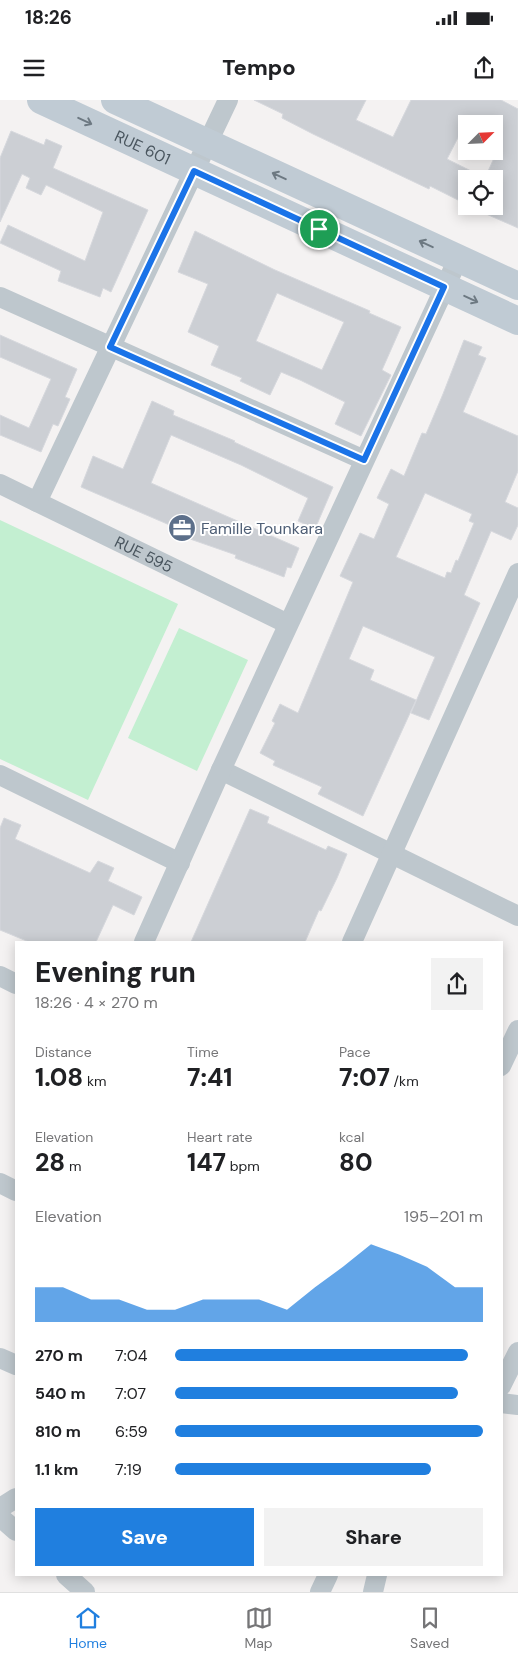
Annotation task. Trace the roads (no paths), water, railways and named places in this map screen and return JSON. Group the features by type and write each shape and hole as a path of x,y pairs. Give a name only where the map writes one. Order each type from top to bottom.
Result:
{"street":[{"name":"RUE 601","path":"41,100 518,321"},
{"name":"RUE 601","path":"114,100 518,286"},
{"path":"37,502 228,100"},
{"path":"144,941 288,624 458,258"},
{"path":"0,297 364,460"},
{"name":"RUE 595","path":"0,484 288,624"},
{"path":"352,941 518,573"},
{"path":"221,770 518,916"},
{"path":"0,775 180,863"},
{"path":"0,976 15,984"},
{"path":"503,1062 518,1030"},
{"path":"0,1183 15,1190"},
{"path":"503,1382 518,1352"},
{"path":"0,1358 15,1365"},
{"path":"503,1403 518,1405"},
{"path":"0,1508 15,1499"},
{"path":"0,1517 15,1530"},
{"path":"67,1576 85,1592"},
{"path":"320,1592 328,1576"},
{"path":"373,1592 377,1576"}],"place":[{"name":"Famille Tounkara","path":"182,528"}]}
